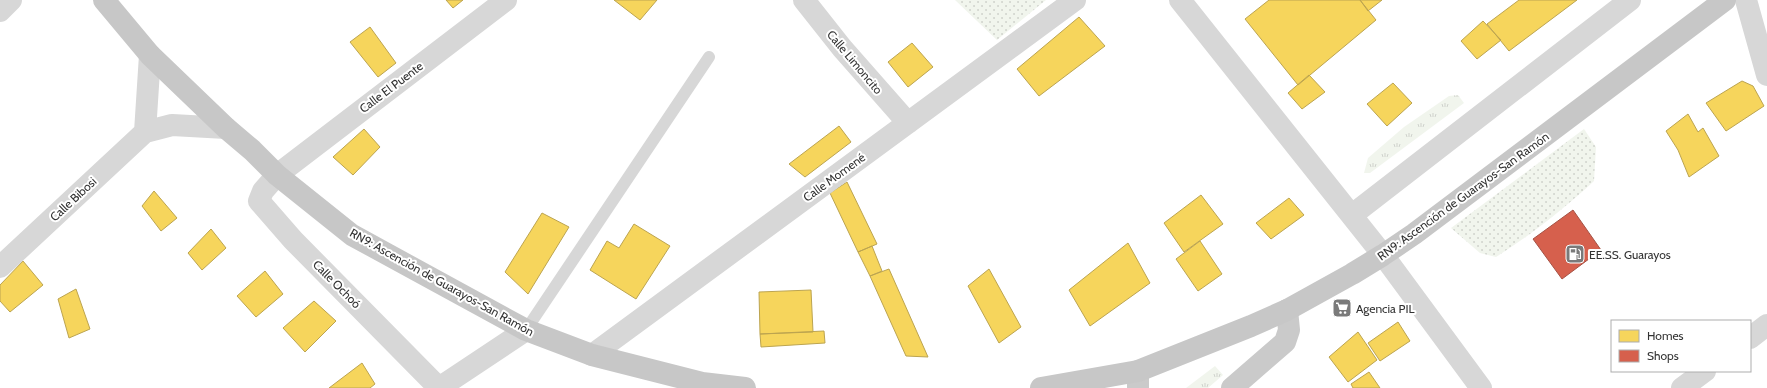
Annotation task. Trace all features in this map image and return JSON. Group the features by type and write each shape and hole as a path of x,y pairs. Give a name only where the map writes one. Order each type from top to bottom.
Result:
{"highway":[{"name":"RN9: Ascención de Guarayos-San Ramón","path":"104,0 150,55 226,128 252,150 277,175 352,235 526,330 592,355 702,383 745,388"},
{"name":"RN9: Ascención de Guarayos-San Ramón","path":"1041,388 1138,380 1287,310 1383,255 1725,0"}],"main road":[{"path":"1232,388 1285,342 1289,330 1287,310"}],"street":[{"path":"0,11 12,0"},
{"name":"Calle El Puente","path":"277,175 506,0"},
{"name":"Calle Limoncito","path":"804,0 842,48 908,123"},
{"name":"Calle Momené","path":"592,355 1075,0"},
{"path":"1180,0 1352,215 1481,388"},
{"path":"1352,215 1630,0"},
{"path":"1746,0 1767,75"},
{"path":"145,132 150,55"},
{"name":"Calle Bibosi","path":"0,267 145,132 172,125 226,128"},
{"name":"Calle Ochoó","path":"277,175 263,191 259,201 293,240 439,388"},
{"path":"1751,337 1767,325"},
{"path":"439,388 526,330"},
{"path":"1682,388 1704,372"}],"lane":[{"path":"526,330 708,57"}],"green space":[{"path":"955,0 1046,0 997,40"},
{"path":"1458,95 1464,103 1370,173 1364,173 1368,158 1404,127 1449,96"},
{"path":"1584,129 1596,147 1594,181 1535,230 1496,257 1480,253 1451,228"},
{"path":"1215,366 1223,375 1208,388 1186,388"}],"building: Homes":[{"path":"446,0 463,0 453,8"},
{"path":"614,0 657,0 640,20"},
{"path":"1269,0 1360,0 1376,20 1298,85 1245,19"},
{"path":"1360,0 1382,0 1368,11"},
{"path":"1519,0 1577,0 1509,51 1487,24"},
{"path":"1079,17 1105,46 1039,96 1017,69"},
{"path":"1483,21 1501,40 1477,59 1461,41"},
{"path":"370,27 396,63 378,77 350,42"},
{"path":"912,43 933,67 908,87 888,62"},
{"path":"1309,75 1325,92 1302,109 1288,93"},
{"path":"1742,81 1753,86 1764,106 1726,131 1706,103"},
{"path":"1393,83 1412,103 1387,126 1367,104"},
{"path":"1688,114 1698,132 1703,128 1719,156 1689,177 1678,150 1666,131"},
{"path":"839,126 851,142 805,177 789,164"},
{"path":"364,129 380,147 353,175 333,157"},
{"path":"847,182 877,244 858,252 830,193"},
{"path":"154,191 177,218 161,231 142,206"},
{"path":"1201,195 1223,224 1184,252 1164,223"},
{"path":"1289,198 1304,215 1271,239 1256,223"},
{"path":"542,213 569,227 528,294 505,272"},
{"path":"634,224 670,246 636,299 590,270 607,241 619,248"},
{"path":"211,229 226,248 202,270 188,253"},
{"path":"1200,241 1222,274 1198,291 1176,259"},
{"path":"1128,243 1150,283 1090,326 1069,290"},
{"path":"872,246 882,271 870,276 858,252"},
{"path":"23,261 43,285 10,312 0,301 0,285"},
{"path":"889,269 928,357 906,356 870,276"},
{"path":"989,269 1021,327 999,343 968,286"},
{"path":"265,271 283,294 256,317 237,296"},
{"path":"76,289 90,329 69,338 58,299"},
{"path":"811,290 813,332 760,334 759,292"},
{"path":"314,301 336,321 305,352 283,328"},
{"path":"1398,322 1410,341 1380,361 1368,343"},
{"path":"824,331 825,343 761,347 760,334"},
{"path":"1358,332 1377,360 1348,382 1329,357"},
{"path":"362,363 375,384 370,388 329,388"},
{"path":"1369,372 1380,388 1353,388 1351,384"}],"building: Shops":[{"path":"1573,210 1601,250 1562,279 1533,239"}],"place":[{"name":"EE.SS. Guarayos","path":"1575,254"},
{"name":"Agencia PIL","path":"1342,308"}]}
